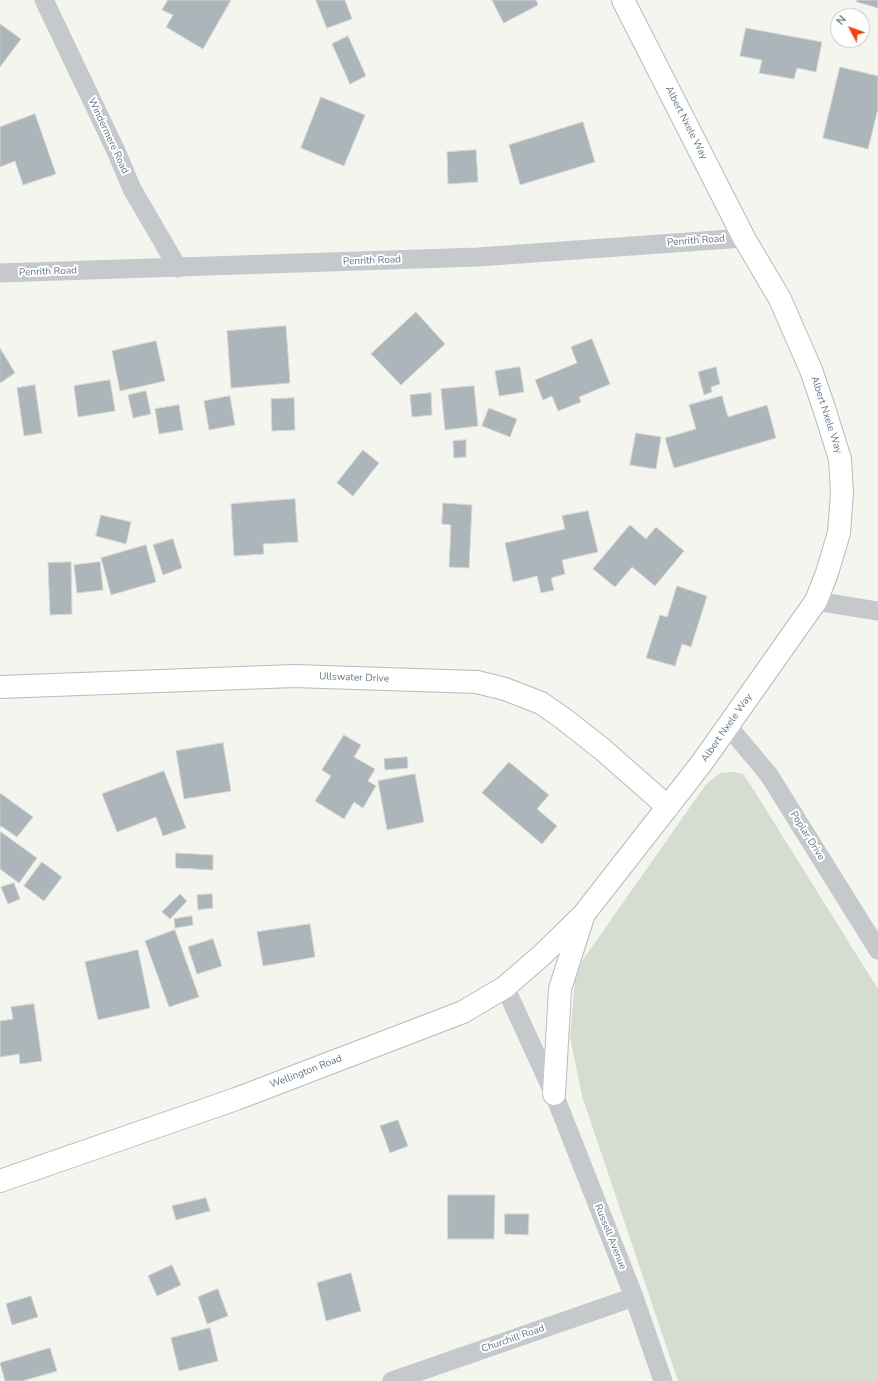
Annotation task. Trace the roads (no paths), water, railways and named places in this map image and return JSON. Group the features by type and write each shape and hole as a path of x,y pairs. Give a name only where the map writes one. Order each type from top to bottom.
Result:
{"main road":[{"name":"Albert Nxele Way","path":"584,914 668,807 728,726 816,601 827,574 839,533 842,494 840,459 824,408 811,370 780,298 744,238 623,0"},
{"name":"Ullswater Drive","path":"0,687 294,676 477,682 505,689 541,703 602,749 668,807"},
{"name":"Wellington Road","path":"0,1181 236,1099 462,1012 506,987 542,955 584,914"},
{"path":"554,1094 560,989 584,914"}],"street":[{"name":"Windermere Road","path":"44,0 132,189 178,268"},
{"name":"Penrith Road","path":"0,273 478,257 744,238"},
{"path":"816,601 878,611"},
{"name":"Poplar Drive","path":"728,726 769,776 878,950"},
{"name":"Russell Avenue","path":"506,987 554,1094 634,1297 663,1381"},
{"name":"Churchill Road","path":"392,1381 634,1297"}]}
